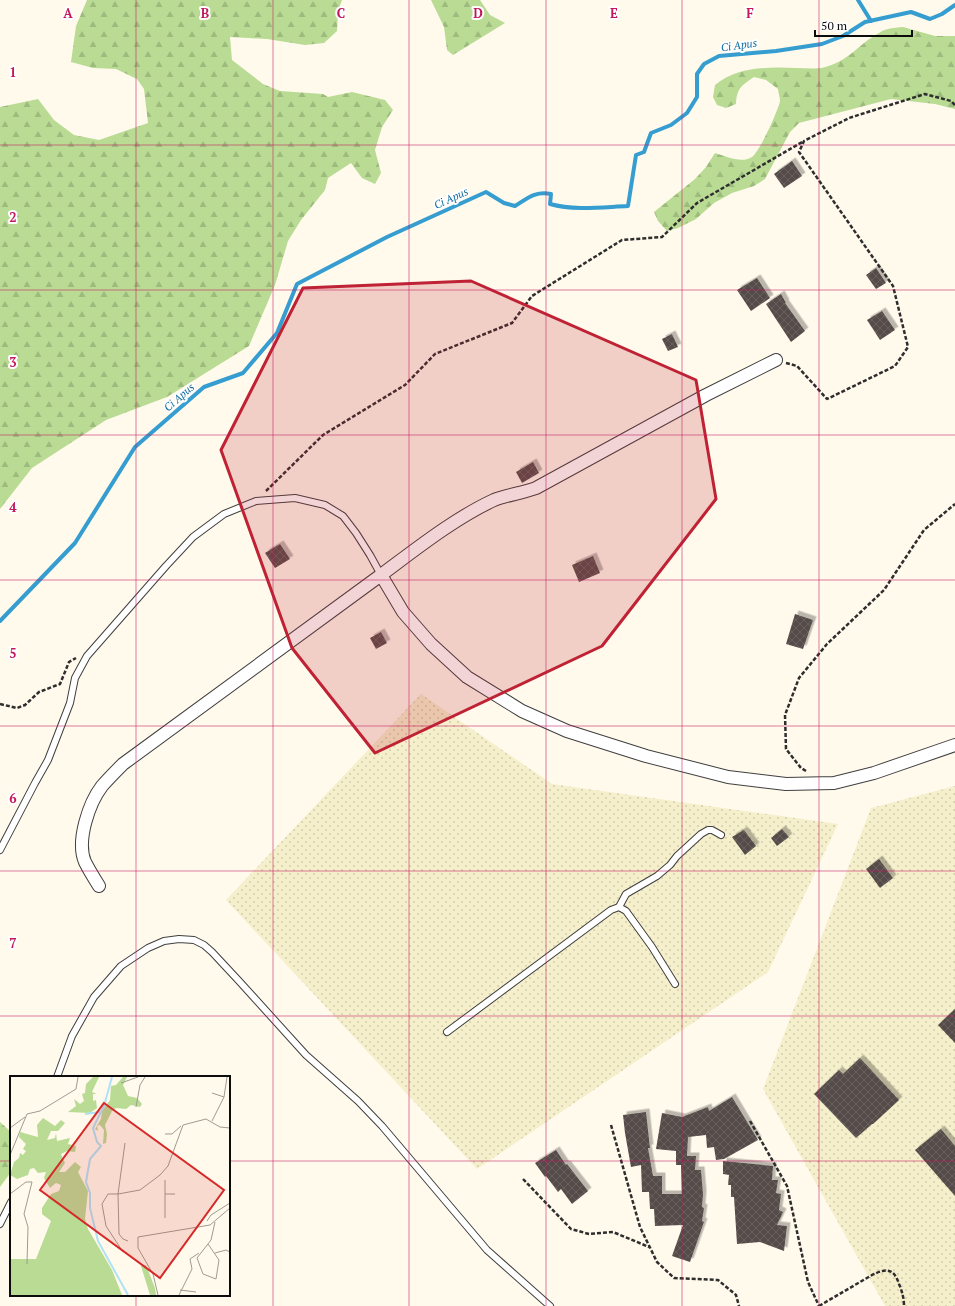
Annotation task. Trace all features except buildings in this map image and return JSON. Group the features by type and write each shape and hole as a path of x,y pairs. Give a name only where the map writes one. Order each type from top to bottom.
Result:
{"street":[{"path":"99,886 84,861 82,842 83,827 94,800 102,787 124,764 380,575 433,537 478,508 496,499 536,488 706,395 776,360"},
{"path":"380,575 403,612 431,644 467,677 522,711 567,731 646,756 728,777 786,784 834,783 874,773 955,745"}],"lane":[{"path":"0,850 48,760 70,703 75,678 87,656 193,537 224,514 256,501 295,498 325,505 343,516 370,555 380,575"},
{"path":"620,907 626,894 657,876 701,834 708,830 712,830 721,835"},
{"path":"447,1032 611,910 620,907 626,910 652,947 675,984"},
{"path":"57,1076 72,1036 94,997 121,966 148,948 164,941 179,939 194,940 204,945 212,952 239,980 306,1056 358,1100 382,1126 487,1250 550,1306"},
{"path":"0,1224 10,1204"}],"path":[{"path":"256,501 323,435 405,386 435,354 512,323 532,296 622,240 662,237 697,203 804,141 849,118 924,94 951,101 955,104"},
{"path":"776,360 796,366 827,399 896,366 908,347 893,286 799,152 804,141"},
{"path":"807,771 801,768 786,749 785,715 799,678 827,644 884,590 924,530 955,504"},
{"path":"0,704 17,708 25,705 39,692 60,684 69,662 74,659 87,656"},
{"path":"750,1121 787,1186 808,1282 819,1306 879,1271 884,1270 888,1270 895,1274 902,1291 904,1306"},
{"path":"612,1125 640,1227 657,1262 674,1278 718,1280 736,1295 739,1306"},
{"path":"522,1179 571,1229 589,1234 613,1232 650,1248"}],"highlighted area":[{"path":"471,281 696,380 716,499 602,646 375,753 292,648 221,450 303,288"}],"shaded area":[{"path":"421,694 552,784 838,824 768,972 477,1169 226,900"},
{"path":"955,786 955,1306 885,1306 763,1089 871,808"}],"green space":[{"path":"87,0 342,0 338,11 337,31 324,43 305,45 267,39 230,37 232,60 263,84 280,91 323,94 328,97 352,92 385,100 393,110 382,127 375,150 381,173 375,184 362,178 351,163 328,178 325,190 301,220 288,241 275,285 249,346 167,397 106,420 32,468 0,509 0,107 38,99 54,120 74,135 99,140 148,123 144,89 137,79 116,69 93,68 71,62 76,26"},
{"path":"431,0 480,0 490,15 505,23 453,55 447,50 444,27"},
{"path":"903,27 935,36 955,36 955,109 935,104 891,99 799,123 790,132 765,179 754,186 732,193 714,203 696,219 678,228 667,231 658,221 654,212 695,179 706,167 715,153 738,160 752,157 764,139 776,113 780,101 778,89 766,80 754,77 740,88 737,94 736,104 726,108 717,105 713,97 715,85 734,74 754,69 822,68 832,65 847,57 882,31 890,28"},
{"path":"0,1122 10,1131 10,1173 0,1187"}],"waterway":[{"path":"858,0 871,21"},
{"name":"Ci Apus","path":"0,621 75,543 135,447 204,387 243,373 277,333 297,284 387,237 486,192 504,203 515,206 540,193 551,194 550,204 560,206 589,208 628,206 636,155 644,152 651,133 671,125 687,113 697,97 697,74 704,64 719,56 776,51 822,44 843,36 865,22 911,12 930,19 942,14 955,5"}]}
